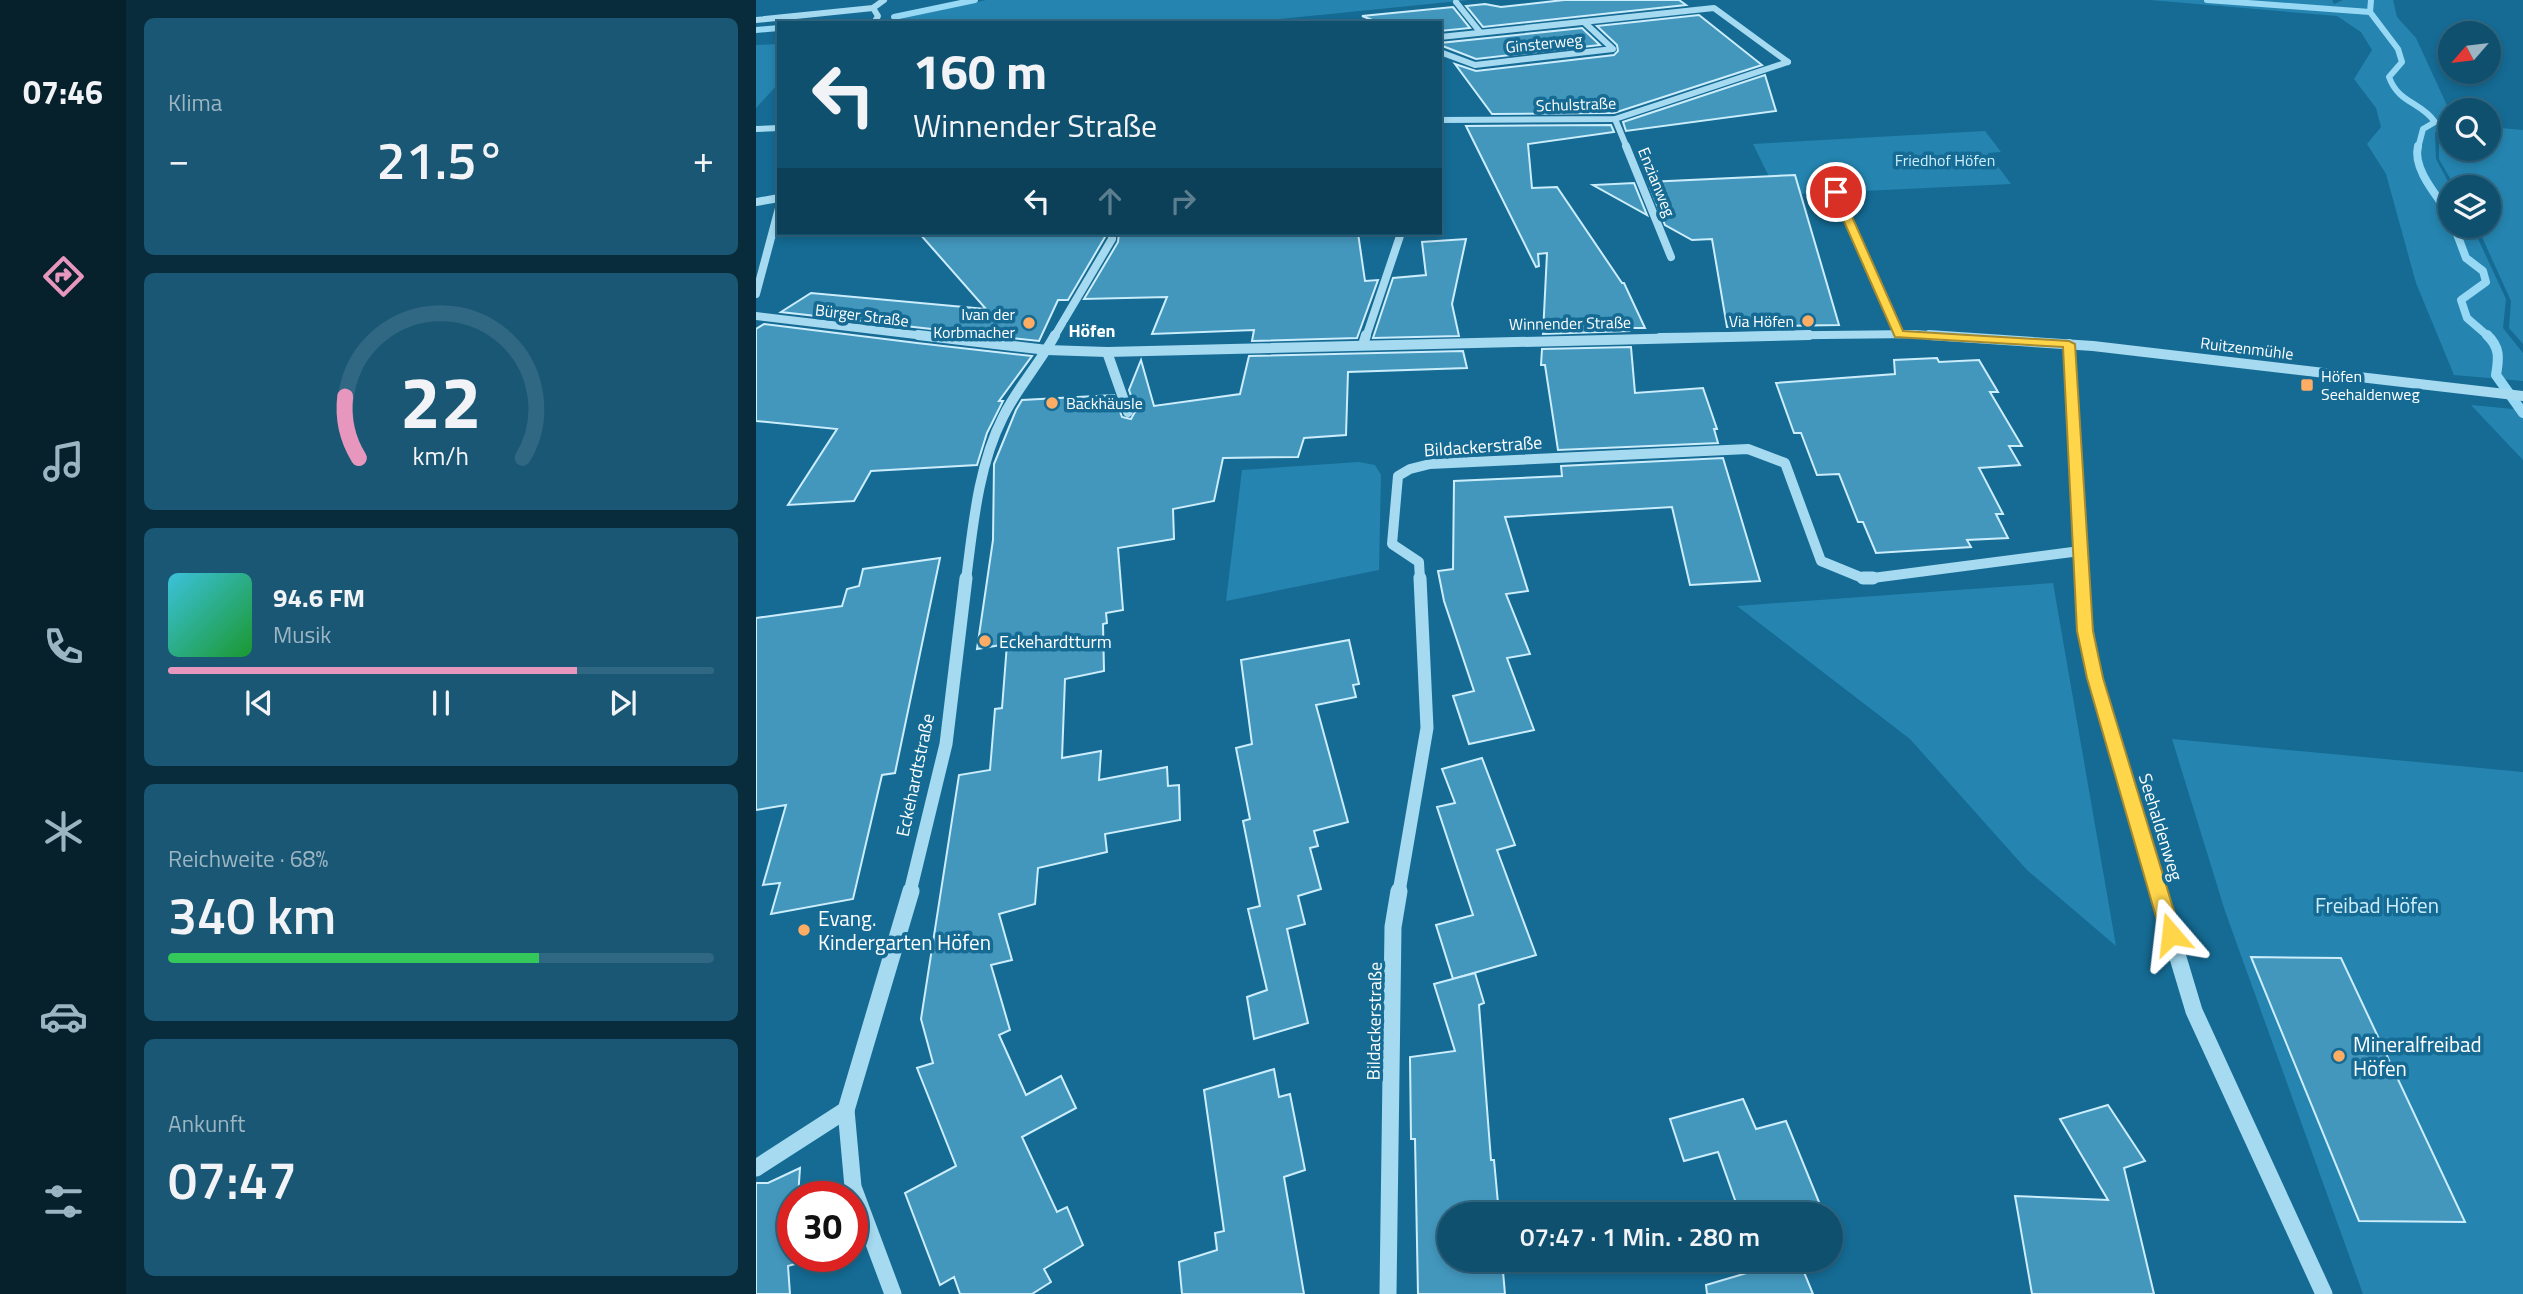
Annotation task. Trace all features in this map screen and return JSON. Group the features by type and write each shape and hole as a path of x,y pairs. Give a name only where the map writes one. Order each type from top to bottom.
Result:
{"street":[{"path":"756,20 873,8 884,0"},
{"path":"1456,2 1480,32"},
{"path":"873,8 878,16 875,21"},
{"name":"Schulstraße","path":"1442,120 1615,119 1788,62 1714,8 1584,22"},
{"path":"1442,37 1584,22"},
{"name":"Ginsterweg","path":"1442,53 1475,65 1613,49 1584,22"},
{"name":"Enzianweg","path":"1615,119 1671,257"},
{"path":"756,129 777,128"},
{"path":"1836,192 1899,334"},
{"path":"756,202 777,198"},
{"path":"756,294 777,215"},
{"path":"1047,350 1112,235"},
{"path":"1363,345 1400,235"},
{"name":"Bürger Straße","path":"756,316 1047,350"},
{"name":"Winnender Straße","path":"1047,350 1107,352 1684,336 1899,334 2093,346"},
{"name":"Seehaldenweg","path":"2069,344 2085,631 2095,678 2194,1011 2324,1294"},
{"name":"Ruitzenmühle","path":"2093,346 2523,396"},
{"name":"Eckehardtstraße","path":"846,1110 912,886 946,744 974,515 991,445 1003,416 1047,350"},
{"path":"1107,352 1128,412"},
{"name":"Bildackerstraße","path":"1388,1294 1393,927 1427,728 1419,562 1392,544 1398,476 1410,469 1430,464 1748,449 1785,463 1821,561 1865,579 2080,551"},
{"path":"756,1168 846,1110 853,1187 893,1294"}],"green space":[{"path":"986,0 1469,0 1261,21 891,21"},
{"path":"2150,0 2332,0 2334,4 2343,0 2393,0 2397,17 2416,38 2444,98 2438,98 2438,130 2435,133 2436,159 2445,175 2438,175 2438,238 2478,238 2506,299 2503,328 2523,353 2523,381 2454,375 2416,283 2386,174 2367,144 2381,127 2376,108 2354,79 2372,50 2361,32 2337,16"},
{"path":"777,44 777,85 756,108 756,45"},
{"path":"2501,128 2523,130 2523,344 2509,328 2511,301 2482,238 2501,238 2501,175 2448,175 2440,161 2501,161"},
{"name":"Friedhof Höfen","path":"1985,131 2001,152 1988,153 2011,184 1778,195 1753,144"},
{"path":"2471,405 2523,410 2523,460"},
{"path":"1359,462 1375,465 1381,475 1379,570 1226,601 1242,470"},
{"path":"2053,583 2116,946 2027,870 1910,739 1737,606"},
{"name":"Freibad Höfen","path":"2172,739 2523,772 2523,1294 2363,1294 2225,911"}],"building":[{"path":"1564,0 1679,0 1686,5 1483,27 1466,6 1485,4 1501,7"},
{"path":"1453,7 1470,28 1442,31 1442,21 1375,21 1362,16"},
{"path":"1699,15 1762,65 1614,113 1492,114 1455,64 1476,71 1614,55 1618,51 1617,45 1597,26"},
{"path":"1582,28 1600,45 1476,59 1442,46 1442,43"},
{"path":"1765,75 1776,111 1626,131 1623,122"},
{"path":"1611,125 1614,132 1528,144 1532,188 1557,187 1624,283 1645,328 1543,334 1547,253 1538,254 1539,266 1536,267 1466,126"},
{"path":"1795,175 1839,325 1727,327 1712,239 1692,240 1665,225 1648,182"},
{"path":"1634,183 1647,215 1593,185"},
{"path":"921,235 1105,235 1068,300 1058,300 1039,341 781,312 811,293 986,309"},
{"path":"1119,235 1358,235 1365,281 1378,280 1357,338 1252,341 1254,330 1152,334 1167,297 1084,299 1118,242"},
{"path":"1466,239 1452,304 1459,336 1373,338 1393,278 1426,275 1422,242"},
{"path":"764,324 1032,356 999,401 1003,401 987,433 977,465 871,471 854,501 788,505 837,429 756,421 756,329"},
{"path":"1631,347 1635,393 1703,388 1717,429 1714,429 1718,443 1558,450 1545,365 1541,365 1542,349"},
{"path":"1463,351 1467,368 1348,372 1346,435 1304,438 1298,457 1223,458 1214,501 1173,509 1174,539 1118,548 1123,610 1106,613 1107,623 1103,624 1104,671 1065,679 1062,758 1101,751 1099,780 1167,767 1168,786 1179,785 1180,820 1105,834 1107,852 1038,868 1035,904 999,914 1012,960 991,965 1010,1030 999,1035 1026,1095 1061,1076 1076,1108 1022,1137 1057,1212 1067,1207 1083,1245 1044,1269 1051,1282 1032,1294 960,1294 954,1277 940,1285 905,1193 956,1166 917,1068 933,1063 921,1019 959,775 990,770 995,709 1002,708 1007,644 977,649 993,540 994,464 1016,410 1022,400 1114,395 1122,417 1131,419 1136,410 1129,390 1141,360 1154,406 1240,394 1249,356"},
{"path":"1937,358 1939,362 1979,360 1998,392 1990,392 2022,446 2009,446 2020,465 1979,468 2003,514 1996,514 2008,538 1967,540 1971,547 1876,553 1863,522 1858,522 1839,474 1817,475 1801,433 1794,433 1776,383 1895,374 1894,360"},
{"path":"1723,458 1760,581 1690,585 1672,507 1505,517 1528,591 1506,594 1530,654 1507,658 1534,730 1469,744 1453,696 1474,691 1444,601 1438,571 1453,569 1454,481 1562,476 1561,466"},
{"path":"940,558 895,773 882,775 853,899 771,914 780,883 763,885 786,805 756,810 756,618 842,606 847,589 859,586 863,569"},
{"path":"1349,640 1359,684 1353,685 1356,697 1316,705 1348,822 1314,831 1318,846 1310,848 1321,889 1298,896 1305,924 1287,929 1308,1023 1254,1039 1247,997 1267,990 1248,909 1260,906 1243,821 1250,819 1236,748 1252,744 1241,660"},
{"path":"1482,758 1515,845 1497,850 1536,955 1453,979 1436,925 1473,915 1437,807 1455,803 1442,769"},
{"name":"Mineralfreibad Höfen","path":"2251,957 2341,958 2465,1222 2359,1221"},
{"path":"1475,973 1484,1003 1479,1005 1491,1160 1494,1160 1498,1202 1437,1202 1437,1272 1503,1272 1505,1294 1418,1294 1415,1139 1411,1139 1410,1057 1455,1051 1434,984"},
{"path":"1274,1069 1279,1097 1290,1094 1305,1170 1284,1177 1304,1294 1182,1294 1179,1262 1217,1250 1215,1233 1224,1231 1204,1090"},
{"path":"1743,1099 1756,1129 1786,1121 1819,1202 1736,1202 1718,1152 1684,1161 1670,1119"},
{"path":"2108,1105 2145,1161 2124,1168 2154,1294 2032,1294 2015,1196 2108,1200 2060,1119"},
{"path":"800,1168 799,1181 777,1181 777,1272 788,1272 790,1294 756,1294 756,1183 768,1183"},
{"path":"1750,1272 1804,1272 1813,1294 1707,1294 1706,1285"}],"waterway":[{"path":"894,17 975,0"},
{"path":"2207,0 2370,12"},
{"path":"2370,12 2371,0"},
{"path":"2370,12 2398,49 2402,62 2389,77 2393,86 2435,122 2423,129 2418,148"},
{"path":"756,30 777,28"},
{"path":"2418,146 2417,155 2422,173 2438,198"},
{"path":"2458,238 2466,258 2483,271 2486,282 2461,300 2467,318 2488,336"},
{"path":"2488,336 2498,353 2496,375 2523,413"}],"place":[{"name":"Via Höfen","path":"1808,321"},
{"name":"Ivan der Korbmacher","path":"1029,323"},
{"name":"Höfen Seehaldenweg","path":"2307,385"},
{"name":"Backhäusle","path":"1052,403"},
{"name":"Eckehardtturm","path":"985,641"},
{"name":"Evang. Kindergarten Höfen","path":"804,930"},
{"name":"Mineralfreibad Höfen","path":"2339,1056"}],"district":[{"name":"Höfen","path":"1092,330"}],"route":[{"path":"1836,192 1899,334 2069,344 2085,631 2095,678 2171,934"}]}
